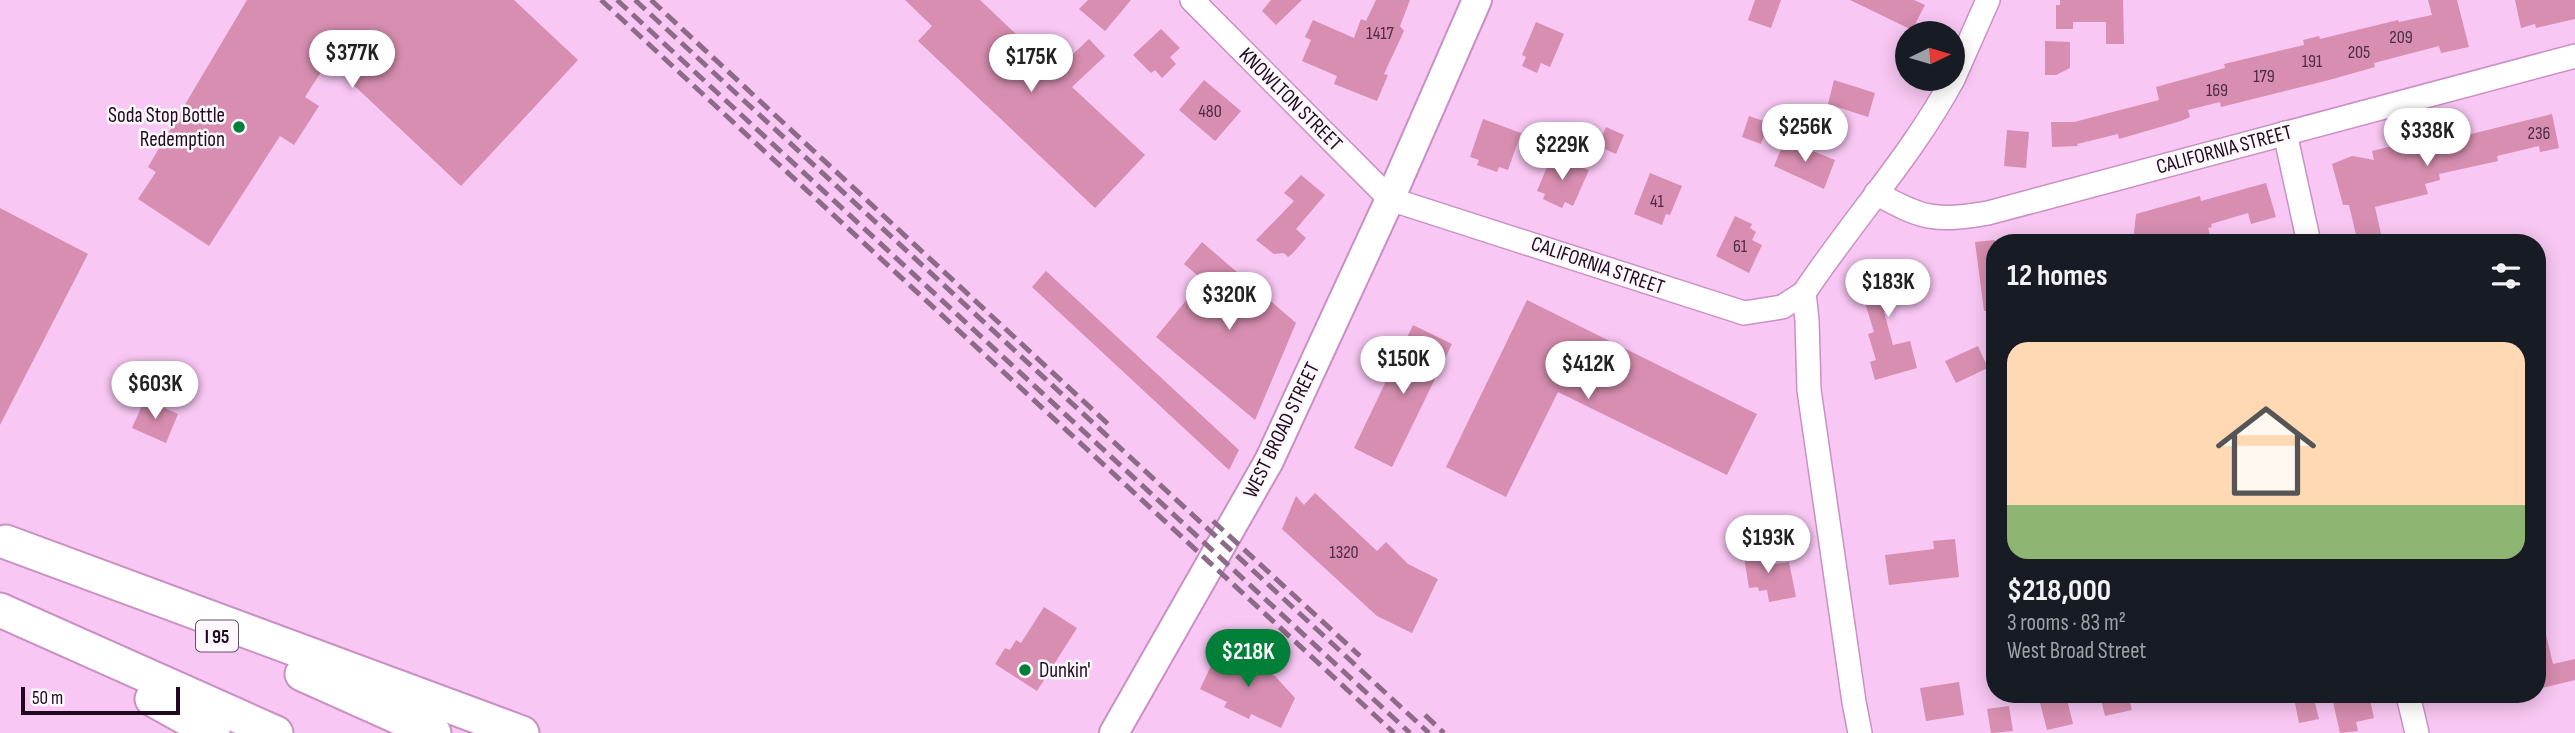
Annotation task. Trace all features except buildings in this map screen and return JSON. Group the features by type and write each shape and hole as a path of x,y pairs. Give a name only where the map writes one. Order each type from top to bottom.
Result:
{"highway":[{"name":"I 95","path":"3,540 434,733"},
{"path":"3,540 522,733"},
{"path":"0,612 213,733"},
{"path":"0,612 276,733"}],"main road":[{"name":"WEST BROAD STREET","path":"1114,733 1269,461 1391,199 1476,0"}],"street":[{"name":"KNOWLTON STREET","path":"1192,0 1391,199"},
{"path":"1965,52 1988,0"},
{"name":"CALIFORNIA STREET","path":"1876,193 1925,217 1964,217 2575,56"},
{"path":"1860,733 1809,390 1804,293 1945,91"},
{"path":"2285,133 2307,234"},
{"name":"CALIFORNIA STREET","path":"1391,199 1741,312 1772,310 1804,293"},
{"path":"2410,703 2417,733"}],"railway":[{"path":"601,0 1394,733"},
{"path":"617,0 1410,733"},
{"path":"635,0 1429,733"},
{"path":"651,0 1108,424"},
{"path":"1213,521 1360,656"},
{"path":"1425,715 1444,733"}],"place":[{"name":"Soda Stop Bottle Redemption","path":"239,127"},
{"name":"Dunkin'","path":"1025,670"}]}
